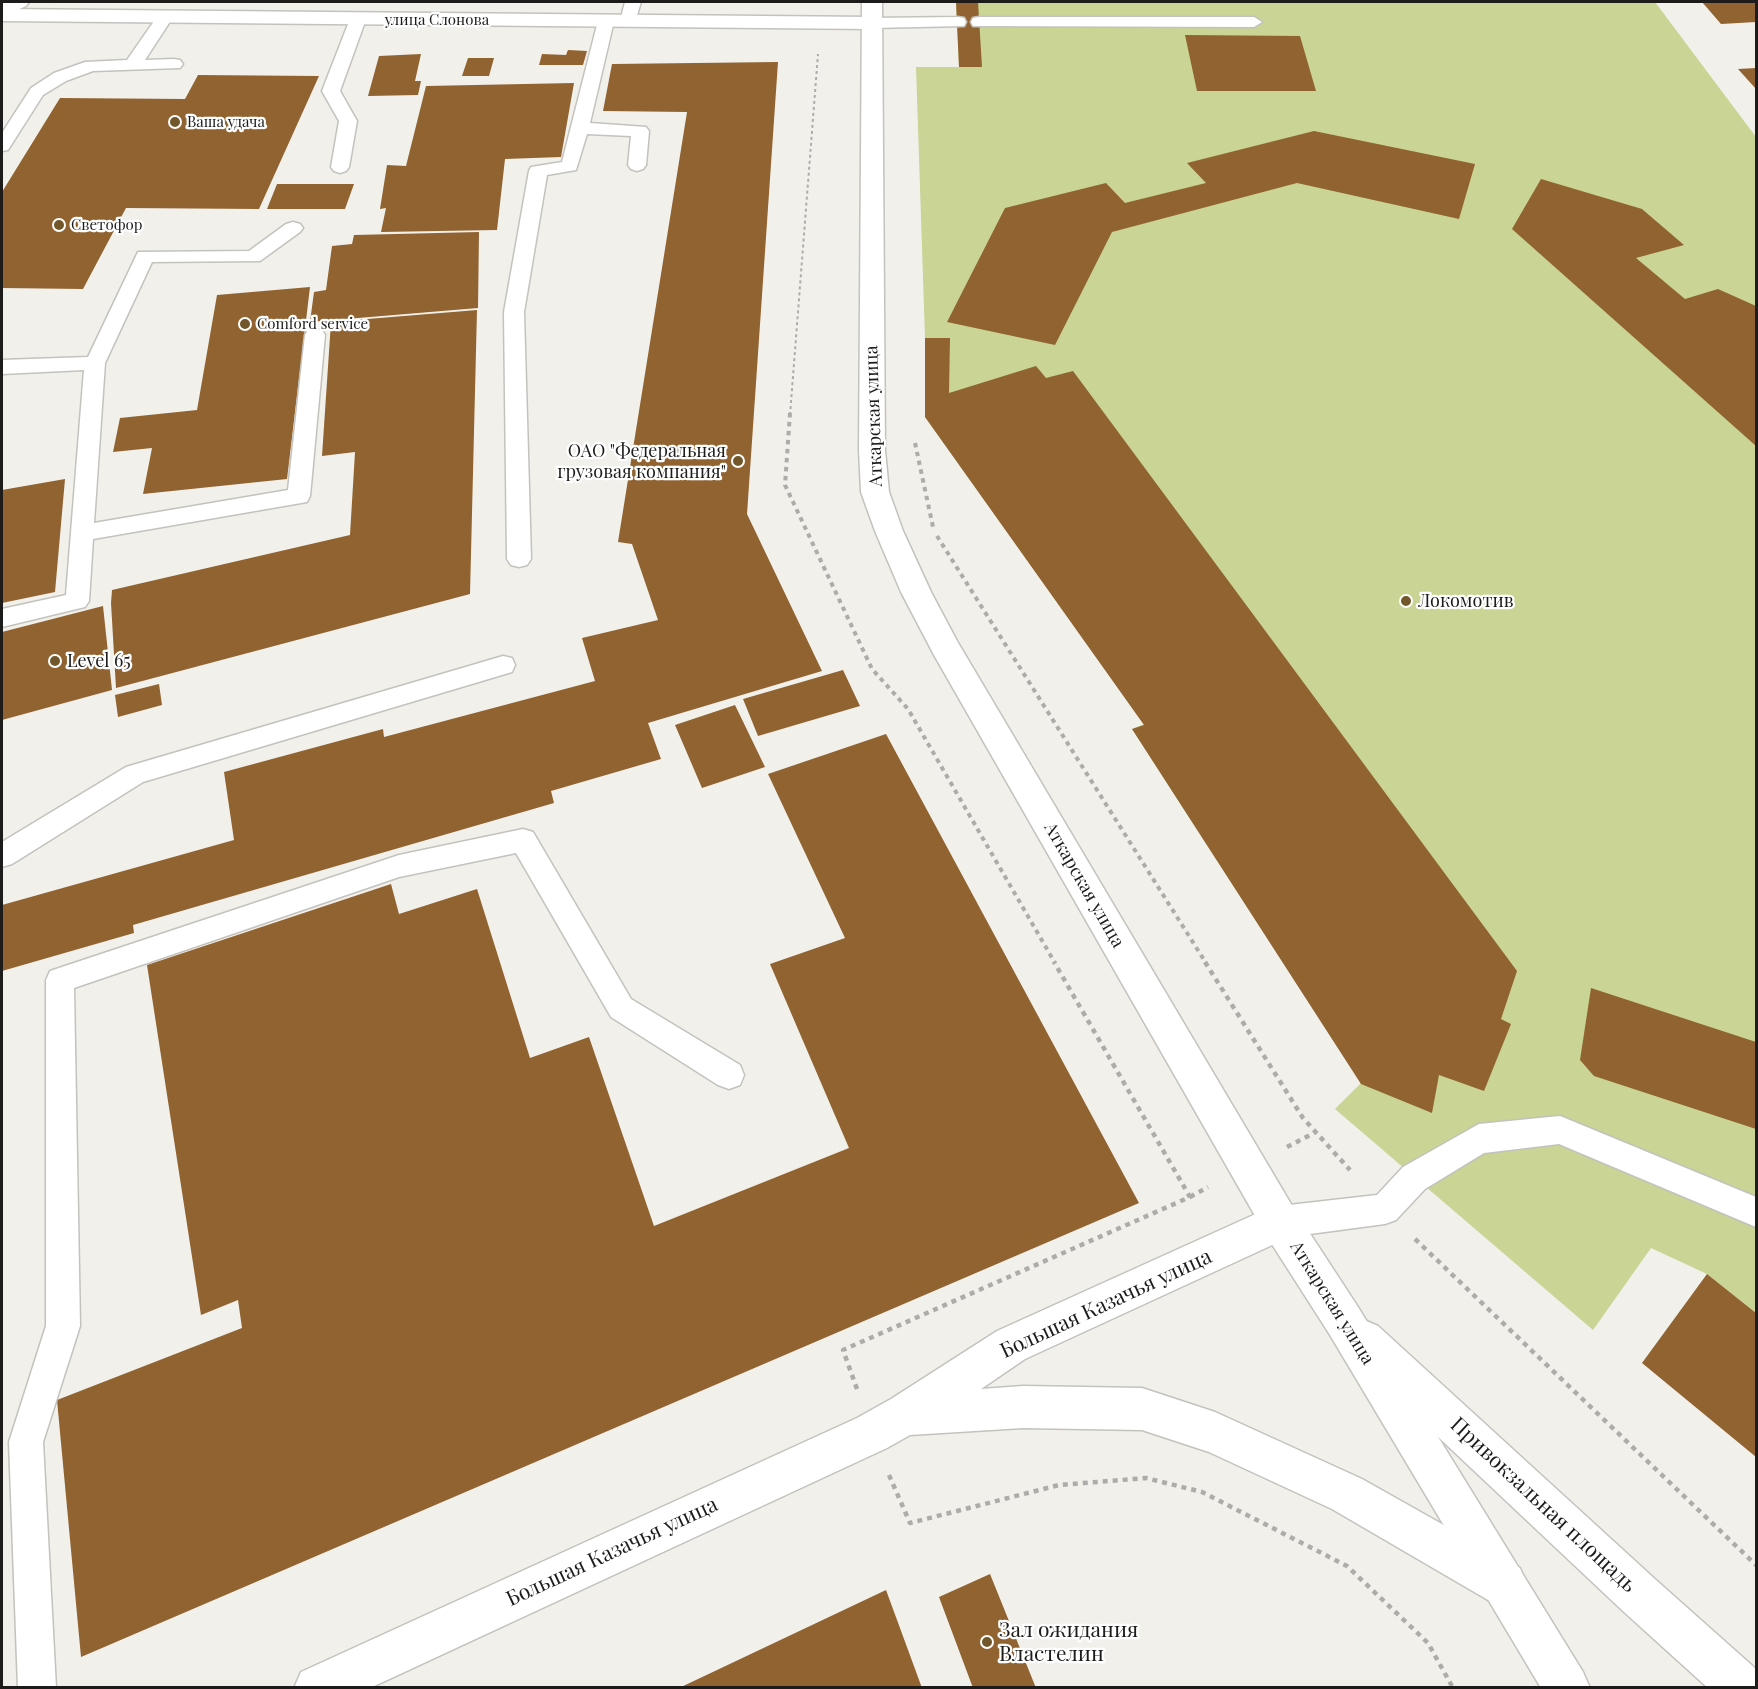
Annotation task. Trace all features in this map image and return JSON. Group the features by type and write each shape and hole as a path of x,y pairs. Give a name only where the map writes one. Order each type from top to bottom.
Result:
{"street":[{"path":"2,13 19,2"},
{"name":"улица Слонова","path":"2,13 165,17 606,21 631,11 822,23 872,12"},
{"name":"Аткарская улица","path":"872,12 872,450 875,492 911,582 945,647 1280,1222 1344,1321 1567,1688"},
{"name":"Большая Казачья улица","path":"317,1688 861,1438 906,1414 1011,1345 1280,1222"},
{"name":"Привокзальная площадь","path":"1344,1321 1640,1596 1743,1688"},
{"name":"Большая Казачья улица","path":"906,1414 1023,1407 1142,1409 1215,1432 1347,1494 1504,1584"}],"lane":[{"path":"872,12 949,22 942,2"},
{"path":"133,64 165,17"},
{"path":"340,167 348,121 332,91 358,19"},
{"path":"519,559 514,312 538,171 570,166 606,21"},
{"path":"979,22 1254,22"},
{"path":"2,146 37,92 60,77 91,66 174,64"},
{"path":"579,128 640,131 637,165"},
{"path":"2,618 77,601 95,363 146,256 253,257 293,228"},
{"path":"82,533 299,496 315,335"},
{"path":"2,367 95,363"},
{"path":"2,856 135,774 503,665"},
{"path":"37,1688 26,1442 63,1326 60,980 399,866 523,840 621,1008 729,1075"},
{"path":"1280,1222 1385,1209 1414,1178 1479,1139 1560,1130 1756,1212"}],"path":[{"path":"822,23 785,486 872,669 908,709 1190,1197 843,1350"},
{"path":"914,435 933,530 1303,1118 1385,1209 1448,1272 1756,1565"},
{"path":"910,1523 1059,1485 1146,1478 1202,1492 1347,1566 1428,1643 1453,1688"}],"green space":[{"name":"Локомотив","path":"956,2 1655,2 1756,137 1756,1313 1707,1274 1651,1248 1593,1330 1335,1109 1361,1083 1132,729 1144,724 925,417 925,338 916,67 959,67"}],"building":[{"path":"956,2 978,2 982,67 959,67"},
{"path":"1702,2 1756,2 1756,22 1721,24"},
{"path":"1185,35 1300,36 1316,91 1197,91"},
{"path":"568,50 587,51 583,65 539,65 542,54 566,55"},
{"path":"421,54 415,81 421,81 418,95 368,96 379,56"},
{"path":"468,58 494,58 489,76 462,76"},
{"path":"778,62 747,514 822,671 648,723 661,759 551,791 554,803 133,925 134,933 2,971 2,905 234,840 224,772 383,729 384,737 595,681 582,638 658,620 632,544 618,542 687,112 603,111 612,64"},
{"path":"1756,68 1756,89 1738,69"},
{"path":"198,75 319,76 259,209 126,208 83,289 2,288 2,192 60,98 185,99"},
{"path":"574,83 561,157 505,159 497,230 381,232 386,208 380,209 387,165 406,166 426,86"},
{"path":"1314,131 1475,164 1459,219 1297,183 1112,232 1055,345 947,322 1005,208 1106,183 1125,203 1206,183 1187,163"},
{"path":"1541,179 1642,209 1684,245 1636,258 1685,299 1718,289 1756,306 1756,446 1512,229"},
{"path":"277,184 354,184 345,209 267,209"},
{"path":"479,232 478,308 310,322 314,292 326,290 332,246 352,244 354,235"},
{"path":"310,287 287,479 143,494 152,448 113,452 120,418 197,410 217,295"},
{"path":"477,310 470,594 116,688 112,590 350,535 355,452 322,456 331,322"},
{"path":"925,338 950,338 949,393 1036,366 1046,378 1073,371 1517,971 1501,1019 1511,1024 1484,1091 1439,1075 1432,1113 1361,1084 1132,729 1144,725 925,417"},
{"path":"65,479 55,592 2,603 2,490"},
{"name":"Level 65","path":"103,606 112,690 2,720 2,632"},
{"path":"843,670 860,706 758,736 743,699"},
{"path":"159,684 162,705 118,717 115,695"},
{"path":"735,705 765,767 702,788 675,725"},
{"path":"886,734 1139,1203 81,1657 57,1400 242,1328 238,1300 201,1315 147,965 391,884 399,914 477,889 530,1058 589,1037 654,1226 849,1148 770,964 845,938 768,774"},
{"path":"1591,988 1756,1042 1756,1129 1594,1076 1580,1060"},
{"path":"1707,1274 1756,1313 1756,1457 1642,1363"},
{"name":"Зал ожидания Властелин","path":"990,1574 1036,1688 973,1688 939,1597"},
{"path":"886,1590 922,1688 679,1688"}],"place":[{"name":"Ваша удача","path":"175,122"},
{"name":"Светофор","path":"59,225"},
{"name":"Comford service","path":"245,324"},
{"name":"ОАО \"Федеральная грузовая компания\"","path":"738,461"},
{"name":"Локомотив","path":"1406,601"},
{"name":"Level 65","path":"55,661"},
{"name":"Зал ожидания Властелин","path":"987,1642"}]}
